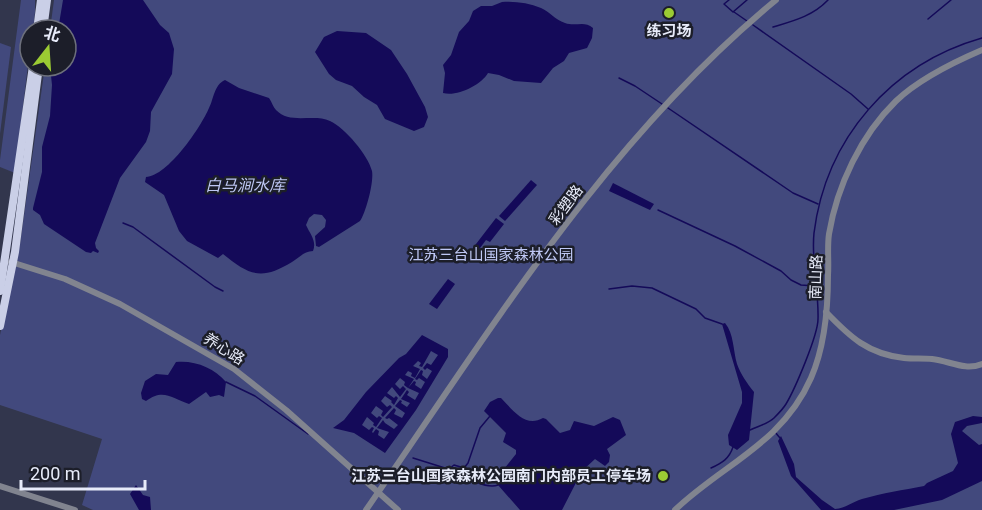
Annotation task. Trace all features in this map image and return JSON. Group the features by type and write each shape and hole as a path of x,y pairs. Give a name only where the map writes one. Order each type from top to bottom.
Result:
{"main road":[{"path":"39,18 41,0"},
{"path":"45,18 47,0"},
{"path":"0,291 9,261 32,78"},
{"path":"0,326 37,78"}],"street":[{"name":"彩塑路","path":"366,510 502,313 597,184 694,74 776,0"},
{"name":"南山路","path":"675,510 690,496 747,456 773,433 811,378 821,344 826,312 829,234 842,187 856,156 897,101 933,75 960,59 982,50"},
{"name":"养心路","path":"9,261 65,279 120,304 234,369 286,410 398,510"},
{"path":"826,312 855,341 883,354 904,358 933,359 972,368 982,364"},
{"path":"0,486 75,510"}],"green space":[{"path":"21,0 35,0 34,18 19,18"},
{"name":"江苏三台山国家森林公园","path":"54,0 982,0 982,510 93,510 82,505 102,439 0,405 0,335 20,244 43,78 78,78 78,18 52,18"},
{"path":"18,23 18,78 26,78 15,173 0,167"},
{"path":"0,43 11,47 0,134"}],"water":[{"path":"63,0 143,0 160,25 169,33 174,49 172,74 151,112 150,131 146,142 120,178 95,243 98,253 86,252 44,224 40,215 33,210 42,172 42,147 50,116 51,78 78,78 78,18 60,18"},
{"path":"502,2 532,5 544,9 565,23 590,26 593,28 592,38 587,48 569,53 564,61 553,68 541,83 514,81 488,73 480,82 468,89 449,94 443,93 445,73 443,65 451,55 459,32 469,21 473,11 481,6 492,6"},
{"path":"337,31 366,33 391,50 425,107 428,117 424,127 414,131 385,119 377,105 352,86 336,80 329,74 315,52 324,37"},
{"name":"白马涧水库","path":"225,80 239,88 269,98 275,109 288,117 330,121 349,136 361,150 372,171 369,197 360,221 319,247 316,246 315,236 325,227 326,220 322,215 314,214 306,225 314,241 313,251 304,253 272,272 248,271 223,254 218,258 187,241 179,231 164,195 145,182 146,177 155,175 183,149 205,116 216,88"},
{"path":"531,180 537,185 505,221 499,216"},
{"path":"613,183 654,204 650,210 609,191"},
{"path":"496,218 504,224 490,242 486,240 471,260 466,257"},
{"path":"448,279 455,284 437,309 429,304"},
{"path":"725,323 732,337 739,368 754,392 749,440 737,450 729,445 728,435 742,403 742,392 722,324"},
{"path":"422,335 448,349 448,357 416,410 385,453 354,433 333,428 344,420 366,392 399,358 406,354","holes":["431,351 438,355 431,365 427,363 423,368 432,371 427,379 422,375 421,370 415,379 419,378 425,382 421,389 415,385 414,381 408,388 414,379 405,375 408,371 415,378 420,369 413,366 418,361 421,363 419,366 422,367","400,378 405,382 404,385 419,393 415,400 407,395 409,392 407,390 401,399 410,403 407,407 400,400 395,406 405,413 402,418 394,414 396,410 394,408 385,418 389,418 398,425 394,429 383,420 377,428 389,432 384,439 378,435 379,431 376,429 373,433 374,428 369,430 362,425 367,417 376,427 382,418 379,416 377,418 371,413 376,406 383,411 381,415 383,417 392,407 390,405 387,407 381,401 385,396 394,405 398,398 387,393 392,387 400,397 406,389 403,386 400,389 395,384"]},
{"path":"176,362 197,364 216,373 226,382 224,397 219,395 210,397 206,392 189,404 163,395 146,401 142,399 141,393 145,381 156,374 168,375"},
{"path":"501,398 525,419 537,421 546,419 560,433 570,430 574,421 594,426 613,417 620,420 626,435 607,449 610,455 609,462 605,466 595,459 582,471 562,510 520,510 498,485 500,474 516,454 516,450 503,442 506,433 484,411 490,402"},
{"path":"973,416 982,417 982,423 967,426 962,431 979,445 982,444 982,481 942,500 894,510 821,510 791,476 778,441 781,436 794,464 796,477 835,509 858,500 924,486 953,471 958,463 951,434 955,422"},
{"path":"136,485 143,495 150,497 151,510 139,510 130,494"}],"waterway":[{"path":"729,0 724,4 733,12 747,0"},
{"path":"773,27 809,14 828,0"},
{"path":"928,19 951,0"},
{"path":"734,12 747,21"},
{"path":"753,25 851,94 868,109"},
{"path":"750,430 772,420 783,408 795,387 810,349 818,319 813,254 814,233 821,198 848,136 868,110 892,86 919,66 949,50 982,38"},
{"path":"619,78 662,104"},
{"path":"668,108 793,193 818,204"},
{"path":"658,210 735,246 781,271 801,285 815,286"},
{"path":"123,223 133,227 223,291"},
{"path":"609,289 632,286 652,288 696,309 705,318 722,324"},
{"path":"226,382 255,396 308,434"},
{"path":"413,458 449,469 454,465 464,468 468,463 480,428 490,416"},
{"path":"775,432 780,438"},
{"path":"711,468 725,460 733,447"},
{"path":"461,469 463,473 477,482 488,486 498,485"}],"place":[{"name":"练习场","path":"669,13"},
{"name":"江苏三台山国家森林公园南门内部员工停车场","path":"663,476"}]}
